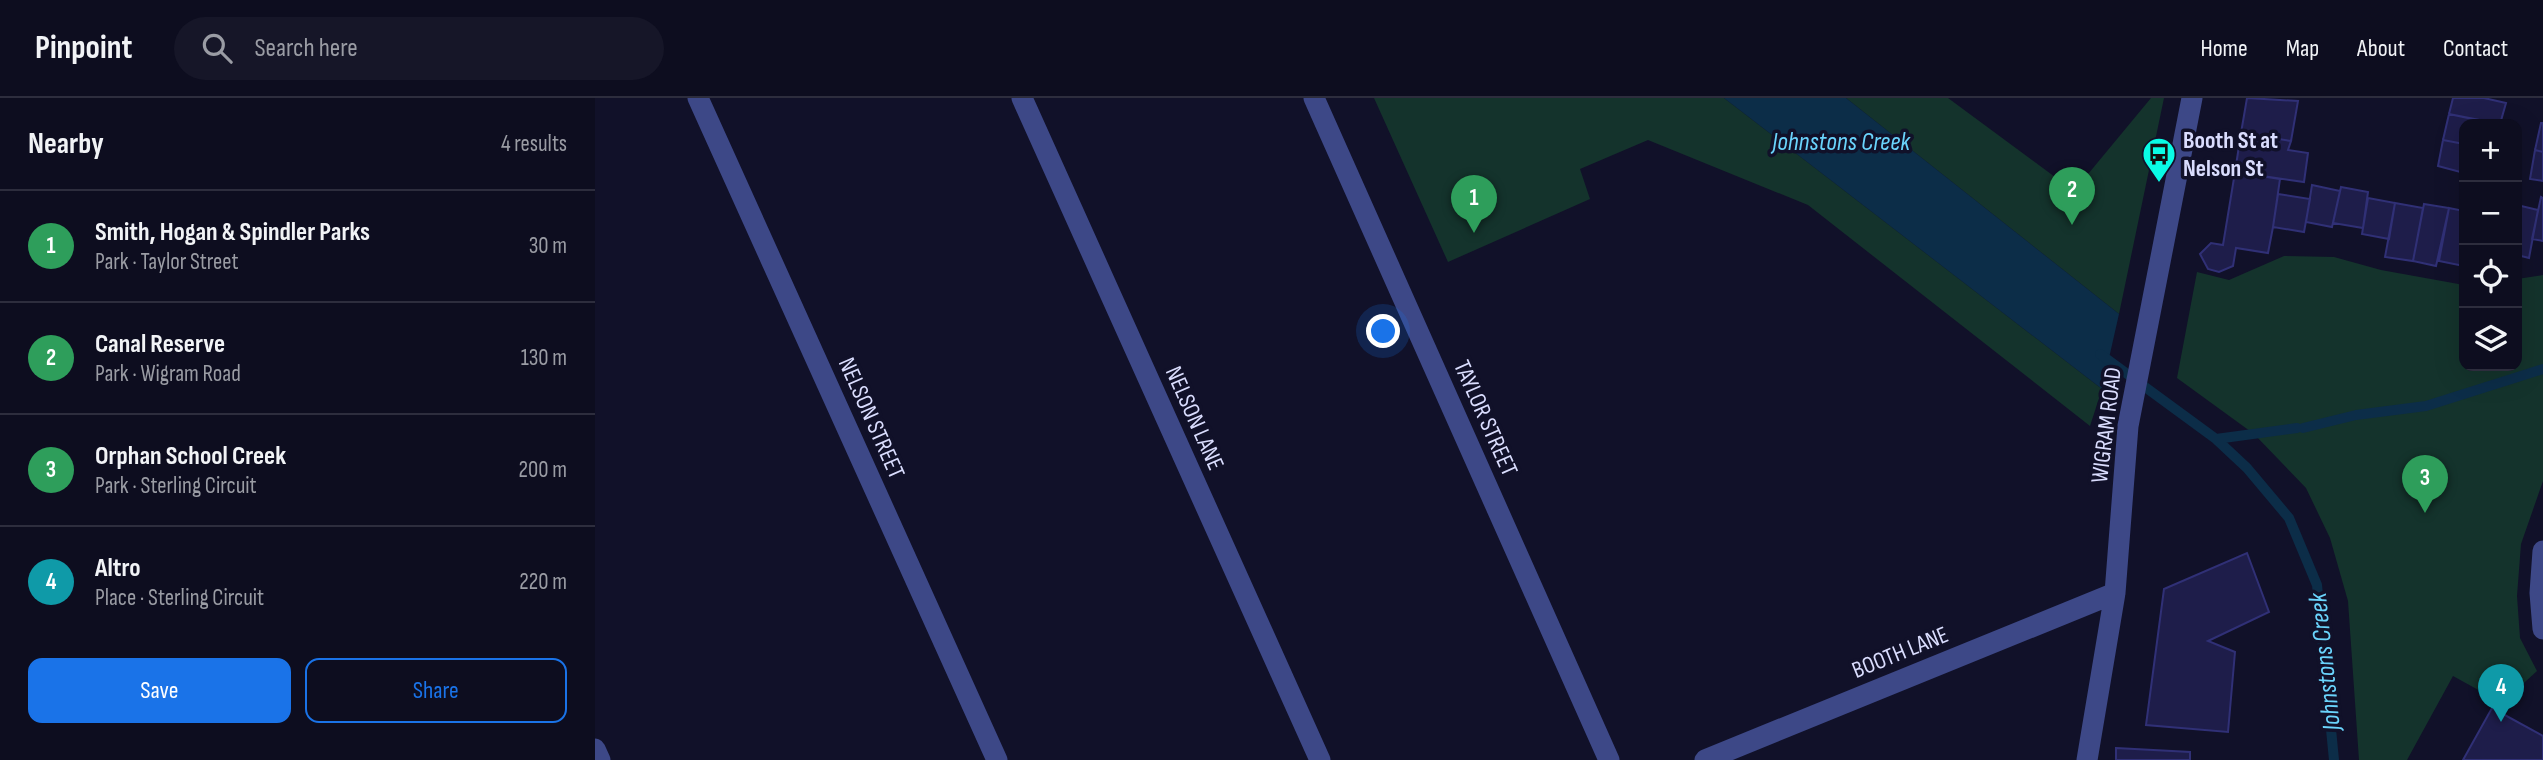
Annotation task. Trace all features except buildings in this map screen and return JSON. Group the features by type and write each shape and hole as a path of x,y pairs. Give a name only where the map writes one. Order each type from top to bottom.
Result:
{"street":[{"name":"NELSON STREET","path":"698,98 997,760"},
{"name":"NELSON LANE","path":"1022,98 1319,760"},
{"name":"TAYLOR STREET","path":"1314,98 1609,760"},
{"name":"WIGRAM ROAD","path":"2087,760 2115,593 2128,426 2192,98"},
{"path":"2543,551 2540,593 2543,629"},
{"name":"BOOTH LANE","path":"1705,760 2115,593"},
{"path":"595,749 600,760"}],"green space":[{"path":"1374,98 1724,98 2102,389 2090,426 1808,205 1648,140 1580,169 1590,199 1448,262"},
{"path":"1846,98 1948,98 2074,191 2151,98 2164,98 2119,314"},
{"path":"2284,256 2334,257 2381,270 2459,284 2459,371 2522,371 2522,278 2543,275 2543,481 2521,544 2517,596 2520,638 2537,671 2502,703 2453,676 2407,760 2359,760 2348,601 2330,538 2306,488 2254,434 2177,378 2197,272 2229,280"}],"water":[{"name":"Johnstons Creek","path":"1724,98 1846,98 2119,314 2102,389"}],"waterway":[{"name":"Johnstons Creek","path":"2100,354 2216,439 2247,468 2289,518 2317,585 2334,760"},
{"path":"2303,428 2356,415 2426,406 2543,369"},
{"path":"2216,439 2297,428"}],"place":[{"name":"Booth St at Nelson St","path":"2159,184"},
{"name":"Canal Reserve","path":"2072,225"},
{"name":"Smith, Hogan & Spindler Parks","path":"1474,233"},
{"name":"Orphan School Creek","path":"2425,513"},
{"name":"Altro","path":"2501,722"}]}
